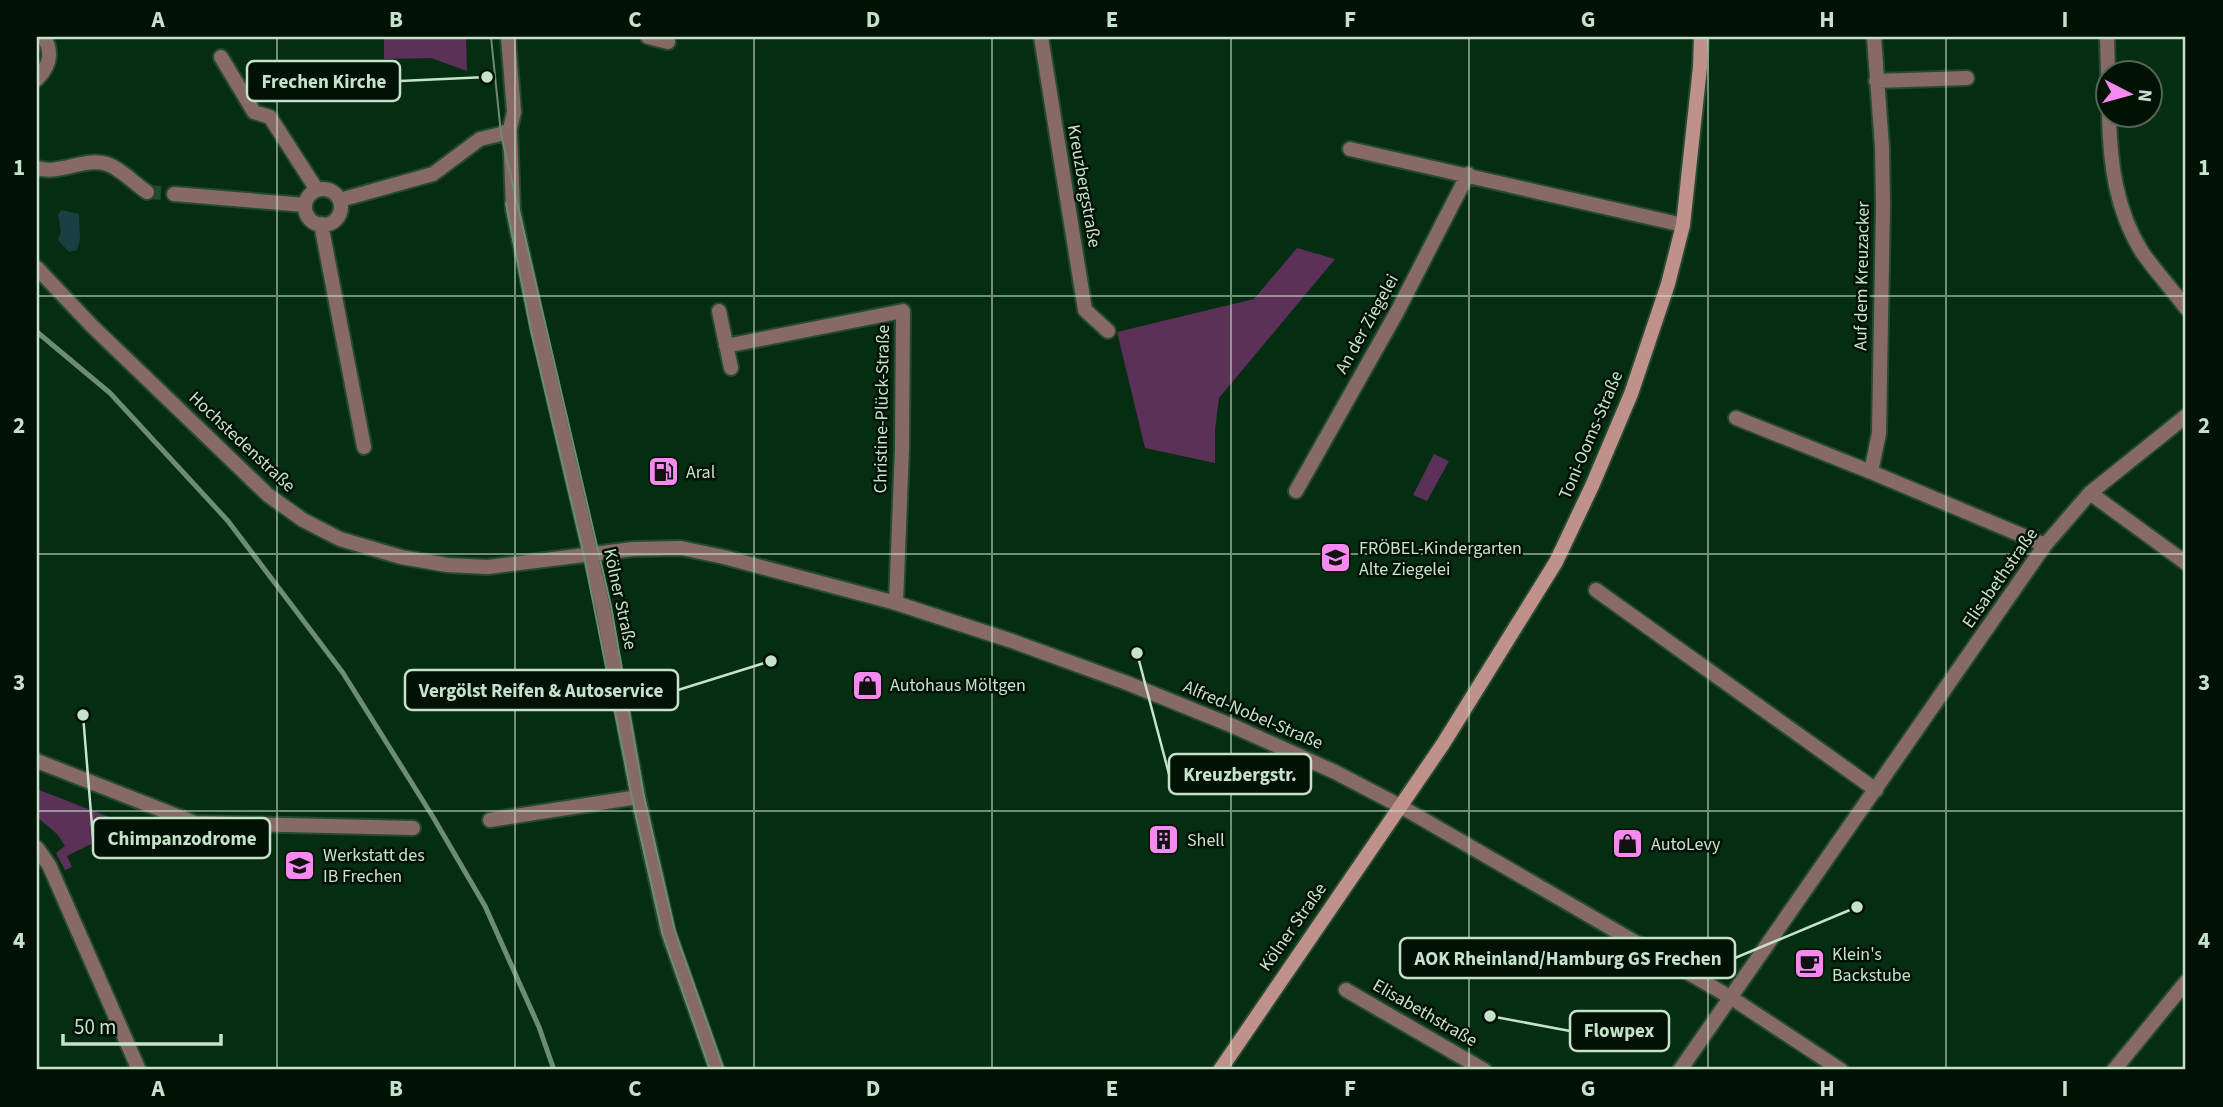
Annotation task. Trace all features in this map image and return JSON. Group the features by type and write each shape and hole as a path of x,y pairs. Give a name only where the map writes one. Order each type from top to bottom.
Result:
{"main road":[{"name":"Toni-Ooms-Straße","path":"1400,806 1457,723 1556,562 1631,394 1668,284 1683,225 1701,37"},
{"name":"Kölner Straße","path":"1220,1070 1400,806"}],"street":[{"path":"37,79 48,66 50,55 49,45 44,37"},
{"name":"Kölner Straße","path":"508,37 514,112 510,130 513,210 591,555 638,797 668,933 718,1070"},
{"path":"648,37 668,43"},
{"name":"Kreuzbergstraße","path":"1041,37 1085,310 1108,331"},
{"name":"Auf dem Kreuzacker","path":"1871,472 1880,433 1883,206 1882,147 1874,37"},
{"path":"2107,37 2108,60"},
{"path":"221,57 254,112 270,117 317,190"},
{"path":"1877,81 1967,78"},
{"path":"340,200 433,174 480,139 510,130"},
{"path":"2109,130 2110,157 2125,218 2142,251 2186,307"},
{"path":"1350,149 1683,225"},
{"path":"37,168 48,171 93,162 109,164 147,192"},
{"name":"An der Ziegelei","path":"1296,491 1396,312 1468,174"},
{"path":"317,190 331,191 340,200 338,217 327,224 320,224 309,218 305,205 311,193 317,190"},
{"path":"174,194 305,205"},
{"path":"320,224 364,447"},
{"name":"Hochstedenstraße","path":"37,268 92,326 268,495 303,520 340,539 401,557 447,565 488,567 591,555"},
{"path":"719,311 730,368"},
{"name":"Christine-Plück-Straße","path":"726,346 903,311 902,449 896,603"},
{"name":"Elisabethstraße","path":"1680,1070 2045,545 2090,493 2186,416"},
{"path":"1735,418 2045,545"},
{"path":"2090,493 2186,563"},
{"name":"Alfred-Nobel-Straße","path":"591,555 633,549 681,548 896,603 1127,683 1273,743 1400,806 1730,997 1841,1070"},
{"path":"1596,590 1875,790"},
{"path":"37,761 195,823 413,828"},
{"path":"490,820 638,797"},
{"path":"37,848 49,864 139,1070"},
{"path":"2114,1070 2186,982"},
{"name":"Elisabethstraße","path":"1346,990 1484,1070"}],"shaded area":[{"path":"384,37 466,37 467,71 431,58 384,59"},
{"path":"1297,248 1335,259 1219,398 1215,463 1145,448 1117,332 1254,299"},
{"path":"1434,454 1449,461 1427,501 1413,495"},
{"path":"37,789 124,823 115,848 107,845 103,838 67,856 72,867 65,870 56,853 65,846 57,834 37,817"}],"water":[{"path":"61,210 79,214 80,239 77,250 69,252 58,240 61,232 58,215"}],"tunnel":[{"path":"147,192 174,194"}],"tram line":[{"path":"491,37 501,134 611,606 644,797 675,931 724,1070"},
{"path":"506,203 531,331 584,556 632,798 663,935 710,1070"}],"railway":[{"path":"37,332 110,393 228,521 343,673 485,906 539,1027 554,1070"}],"place":[{"name":"Frechen Kirche","path":"487,77"},
{"name":"Aral","path":"663,472"},
{"name":"FRÖBEL-Kindergarten Alte Ziegelei","path":"1336,558"},
{"name":"Kreuzbergstr.","path":"1137,653"},
{"name":"Vergölst Reifen & Autoservice","path":"771,661"},
{"name":"Autohaus Möltgen","path":"867,685"},
{"name":"Chimpanzodrome","path":"83,715"},
{"name":"Shell","path":"1164,840"},
{"name":"AutoLevy","path":"1628,844"},
{"name":"Werkstatt des IB Frechen","path":"300,865"},
{"name":"AOK Rheinland/Hamburg GS Frechen","path":"1857,907"},
{"name":"Klein's Backstube","path":"1809,964"},
{"name":"Flowpex","path":"1490,1016"}]}
